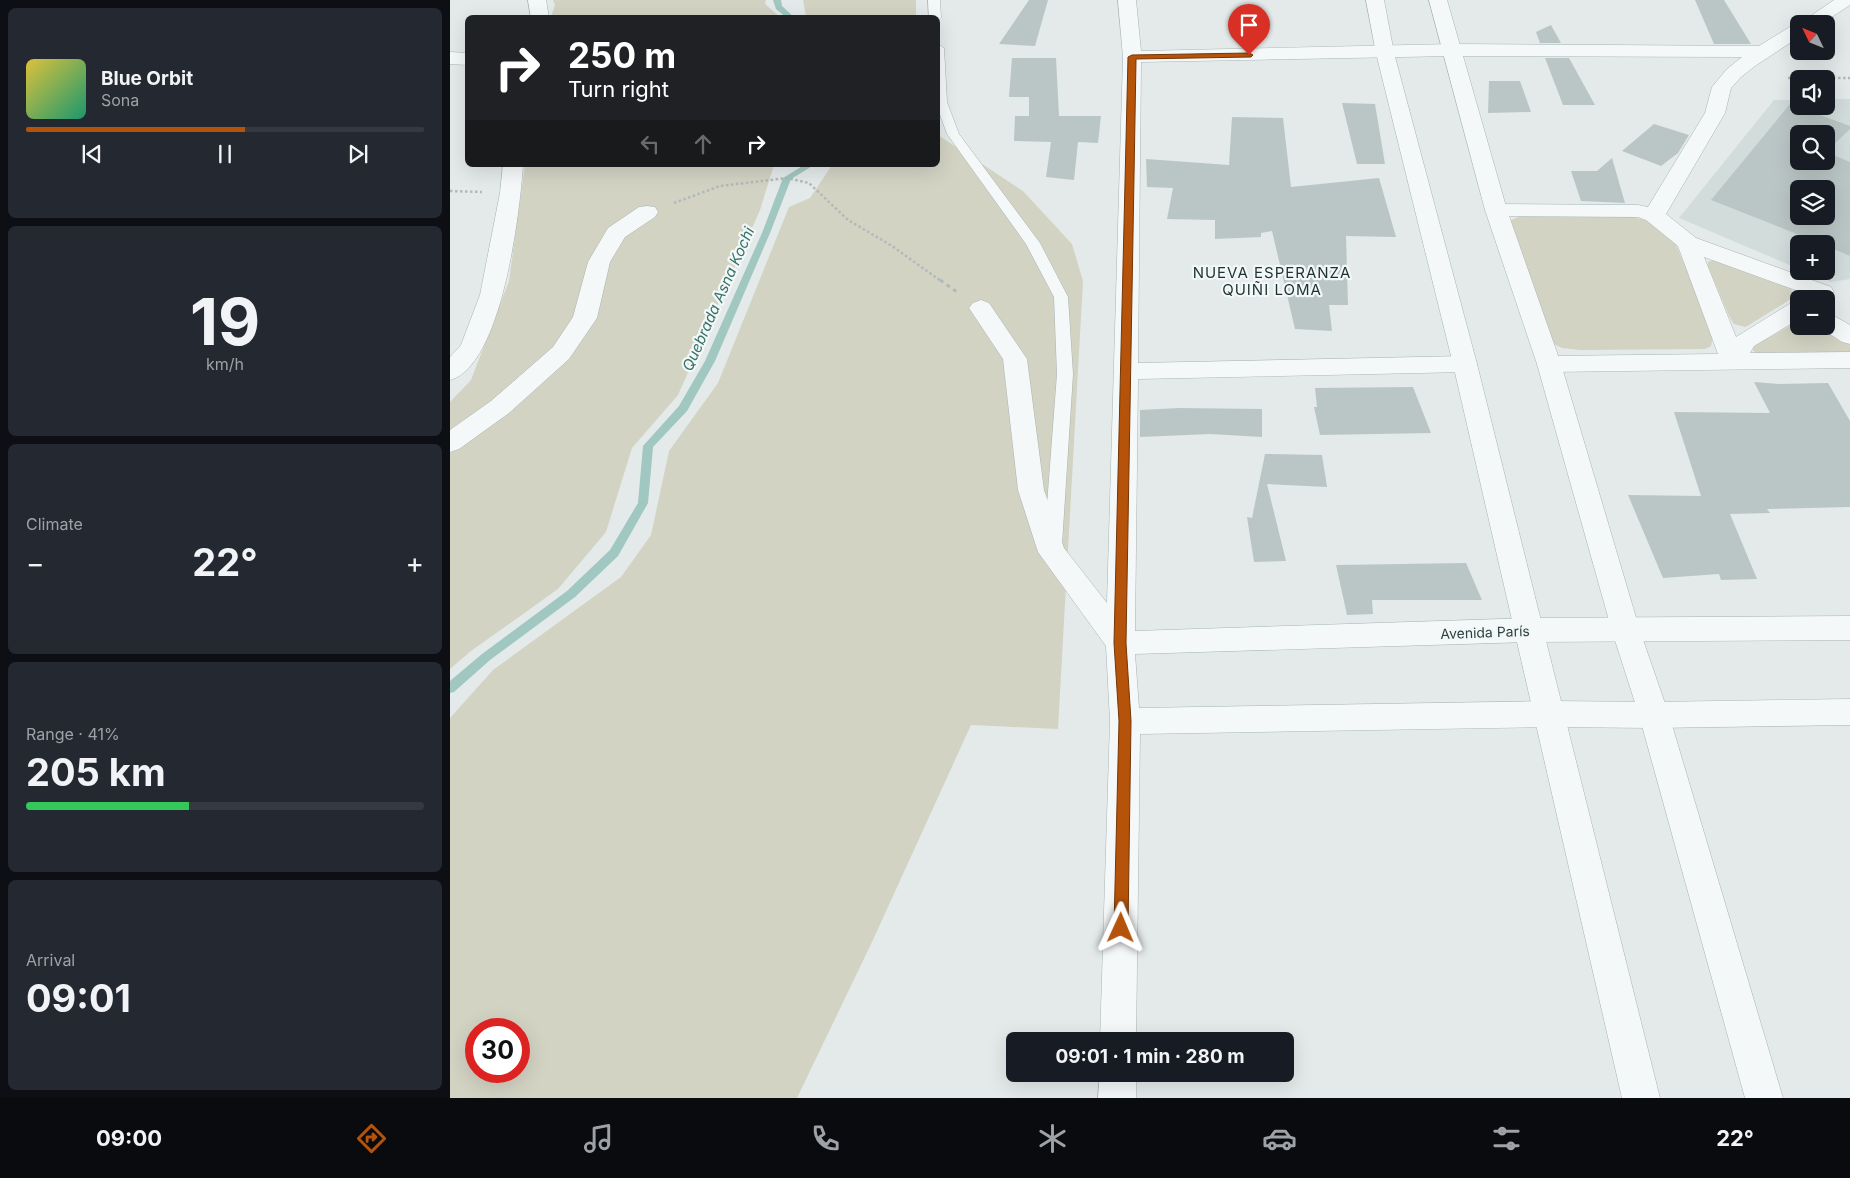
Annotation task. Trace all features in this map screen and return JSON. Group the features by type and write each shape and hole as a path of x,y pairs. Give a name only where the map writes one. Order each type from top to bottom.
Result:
{"street":[{"path":"537,0 540,15"},
{"path":"1118,1032 1125,721 1120,643 1132,57 1126,0"},
{"path":"1375,0 1385,53 1465,364 1641,1098"},
{"path":"1438,0 1496,210 1549,364 1626,631 1654,715 1764,1098"},
{"path":"1822,15 1846,0"},
{"path":"1654,215 1714,113 1722,87 1734,73 1790,35"},
{"path":"1132,57 1385,53 1453,50 1763,52"},
{"path":"450,58 465,59"},
{"path":"450,372 472,348 492,295 511,193 513,167"},
{"path":"1496,210 1638,211 1654,215 1688,243 1817,290"},
{"path":"450,443 500,407 560,353 585,318 599,262 616,233 647,212"},
{"path":"1688,243 1733,361"},
{"path":"981,308 1015,359 1031,490 1052,552 1120,643"},
{"path":"1733,361 1745,341 1790,314"},
{"path":"1835,327 1850,336"},
{"path":"1549,364 1850,360"},
{"path":"1126,371 1465,364"},
{"name":"Avenida París","path":"1120,643 1530,630 1626,631 1850,628"},
{"path":"1125,721 1549,714 1654,715 1850,712"},
{"path":"1117,1098 1118,1082"}],"lane":[{"path":"934,0 935,15"},
{"path":"940,84 941,102 953,134 1033,243 1061,297 1065,374 1052,552"}],"path":[{"path":"1788,78 1850,78"},
{"path":"647,212 720,186 787,178 808,183 848,220 892,246 981,308"}],"shaded area":[{"path":"553,0 766,0 765,4 778,15 552,15 555,5"},
{"path":"803,0 916,0 916,15 806,15"},
{"path":"1835,99 1850,99 1850,279 1831,282 1826,280 1835,280 1835,235 1790,235 1790,265 1679,218 1774,100 1790,100 1790,115 1835,115"},
{"path":"940,136 1023,191 1072,244 1083,281 1058,729 971,725 872,942 797,1098 450,1098 450,718 493,670 621,577 651,535 669,451 718,383 789,207 810,198 831,167 940,167"},
{"path":"525,167 773,167 760,210 678,395 632,448 606,532 558,589 471,651 450,669 450,402 471,380 509,281"},
{"path":"1622,214 1652,222 1673,237 1713,335 1711,346 1705,349 1580,350 1562,348 1552,343 1510,221 1520,216"},
{"path":"1713,260 1787,287 1792,290 1790,290 1790,299 1745,327 1734,324 1708,266 1708,262"},
{"path":"1790,326 1790,335 1835,334 1850,343 1850,353 1756,354 1753,346"}],"building":[{"path":"1029,0 1048,0 1035,46 999,44"},
{"path":"1695,0 1724,0 1751,44 1714,44"},
{"path":"1551,25 1561,43 1540,43 1536,32"},
{"path":"1012,58 1056,58 1059,116 1101,116 1098,143 1078,142 1074,180 1046,177 1051,142 1014,141 1015,116 1029,116 1029,97 1009,97"},
{"path":"1545,58 1569,58 1595,105 1563,105"},
{"path":"1489,81 1520,81 1531,112 1488,113"},
{"path":"1342,103 1375,104 1385,164 1357,164"},
{"path":"1790,104 1790,115 1820,115 1850,126 1850,129 1835,143 1835,125 1790,125 1790,170 1835,170 1835,156 1850,162 1850,256 1835,250 1835,235 1799,235 1711,200"},
{"path":"1232,117 1283,118 1291,187 1379,178 1396,237 1346,236 1348,305 1329,305 1332,331 1295,329 1272,231 1261,233 1261,237 1215,239 1215,220 1167,219 1173,188 1147,187 1146,159 1229,165"},
{"path":"1654,124 1689,135 1678,153 1661,166 1622,151"},
{"path":"1612,158 1625,203 1581,201 1571,171 1597,171"},
{"path":"1754,382 1779,384 1828,383 1850,421 1850,507 1767,509 1770,513 1730,514 1757,579 1721,580 1719,574 1663,578 1628,495 1701,496 1674,412 1770,413"},
{"path":"1413,387 1431,433 1320,435 1314,407 1317,407 1315,388"},
{"path":"1179,408 1262,409 1262,437 1210,434 1140,437 1140,410"},
{"path":"1265,454 1322,455 1327,487 1267,484 1286,561 1254,562 1247,517 1252,518"},
{"path":"1466,563 1482,600 1372,600 1373,614 1347,615 1336,565"}],"waterway":[{"name":"Quebrada Asna Kochi","path":"777,0 779,7 788,15"},
{"name":"Quebrada Asna Kochi","path":"450,688 486,657 571,594 614,553 643,503 648,446 683,408 710,361 766,233 787,178 806,167"}],"district":[{"name":"NUEVA ESPERANZA QUIÑI LOMA","path":"1272,280"}],"route":[{"path":"1121,928 1125,721 1120,643 1132,57 1249,55"}]}
